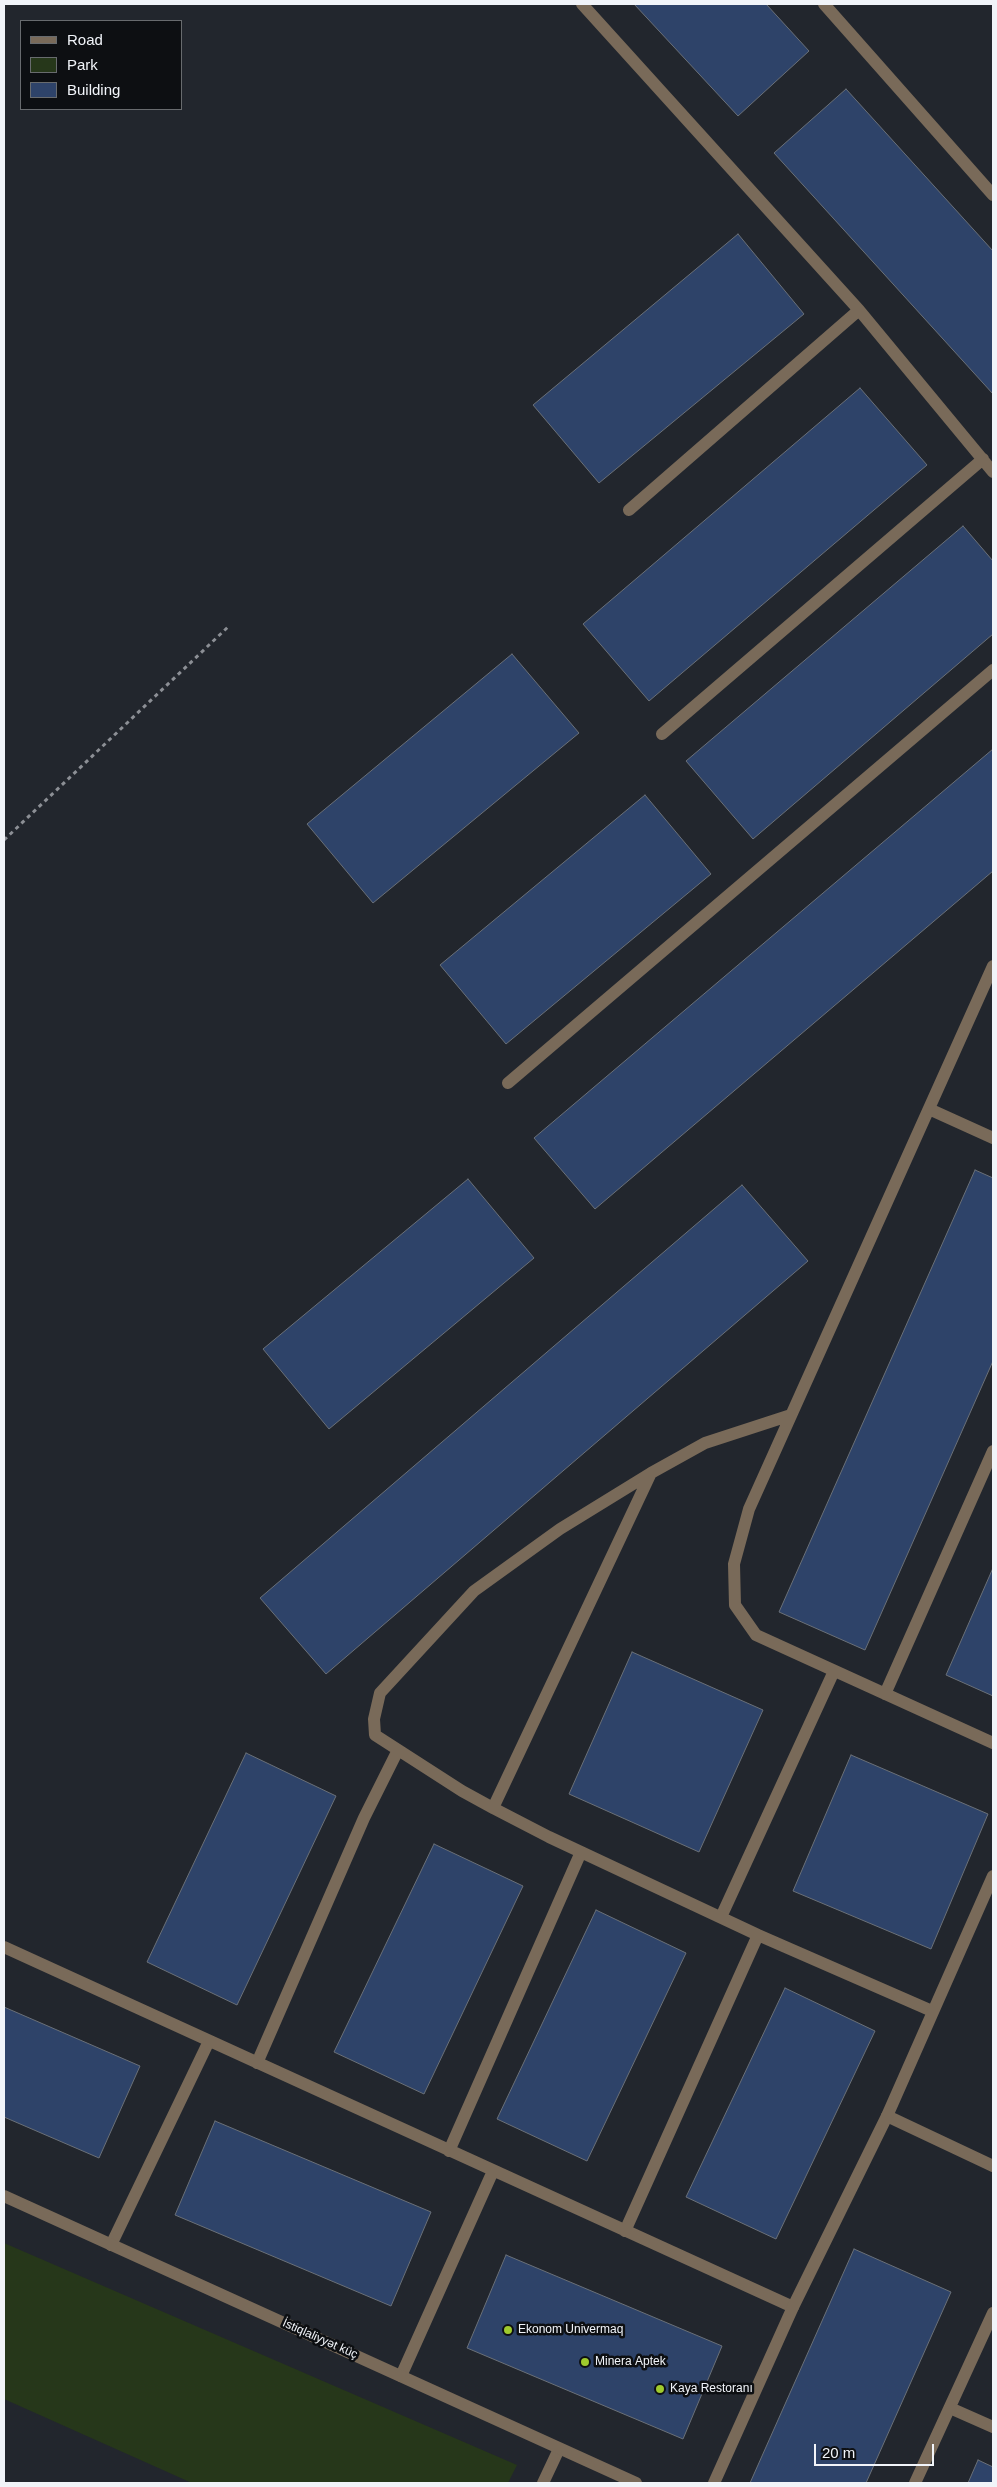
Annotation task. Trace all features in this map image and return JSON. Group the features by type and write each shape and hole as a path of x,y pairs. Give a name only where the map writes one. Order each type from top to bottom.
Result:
{"street":[{"path":"582,4 859,310 993,472"},
{"path":"824,4 993,195"},
{"path":"628,510 859,310"},
{"path":"662,734 983,459"},
{"path":"508,1083 993,670"},
{"path":"993,966 749,1510 734,1564 735,1605 756,1635 993,1743"},
{"path":"929,1109 993,1138"},
{"path":"791,1415 705,1443 651,1473 560,1529 474,1591 380,1693 374,1719 376,1735 462,1791 581,1852 758,1934 932,2011"},
{"path":"885,1694 993,1451"},
{"path":"493,1808 651,1473"},
{"path":"721,1916 834,1670"},
{"path":"256,2063 364,1818 398,1750"},
{"path":"449,2151 581,1852"},
{"path":"714,2483 793,2307 887,2116 993,1876"},
{"path":"625,2231 758,1934"},
{"path":"4,1947 793,2307"},
{"path":"111,2245 209,2041"},
{"path":"887,2116 993,2166"},
{"path":"401,2376 493,2170"},
{"name":"İstiqlaliyyət küç","path":"4,2196 636,2483"},
{"path":"915,2483 993,2313"},
{"path":"950,2408 993,2427"},
{"path":"543,2483 559,2449"}],"path":[{"path":"4,840 230,626"}],"green space":[{"path":"4,2243 517,2465 508,2483 192,2483 4,2399"}],"building":[{"path":"634,4 766,4 809,51 738,116"},
{"path":"846,89 993,251 993,394 774,153"},
{"path":"738,234 804,314 599,483 533,405"},
{"path":"860,388 927,465 649,701 583,624"},
{"path":"963,526 993,561 993,634 753,839 686,761"},
{"path":"512,654 579,733 373,903 307,824"},
{"path":"993,749 993,871 595,1209 534,1138"},
{"path":"645,795 711,874 506,1044 440,965"},
{"path":"975,1170 993,1178 993,1361 865,1650 779,1612"},
{"path":"468,1179 534,1258 329,1429 263,1349"},
{"path":"742,1185 808,1261 326,1674 260,1598"},
{"path":"993,1568 993,1696 946,1675"},
{"path":"632,1652 763,1710 699,1852 569,1794"},
{"path":"246,1753 336,1796 237,2005 147,1962"},
{"path":"851,1755 988,1814 931,1949 793,1891"},
{"path":"434,1844 523,1886 424,2094 334,2052"},
{"path":"596,1910 686,1953 587,2161 497,2119"},
{"path":"785,1988 875,2031 776,2239 686,2197"},
{"path":"4,2007 140,2066 99,2158 4,2117"},
{"path":"215,2121 431,2212 391,2306 175,2215"},
{"path":"854,2249 951,2292 866,2483 750,2483"},
{"path":"506,2255 722,2346 683,2439 467,2348"},
{"path":"978,2460 993,2467 993,2483 968,2483"}],"place":[{"name":"Ekonom Univermaq","path":"508,2330"},
{"name":"Minera Aptek","path":"585,2362"},
{"name":"Kaya Restoranı","path":"660,2389"}]}
